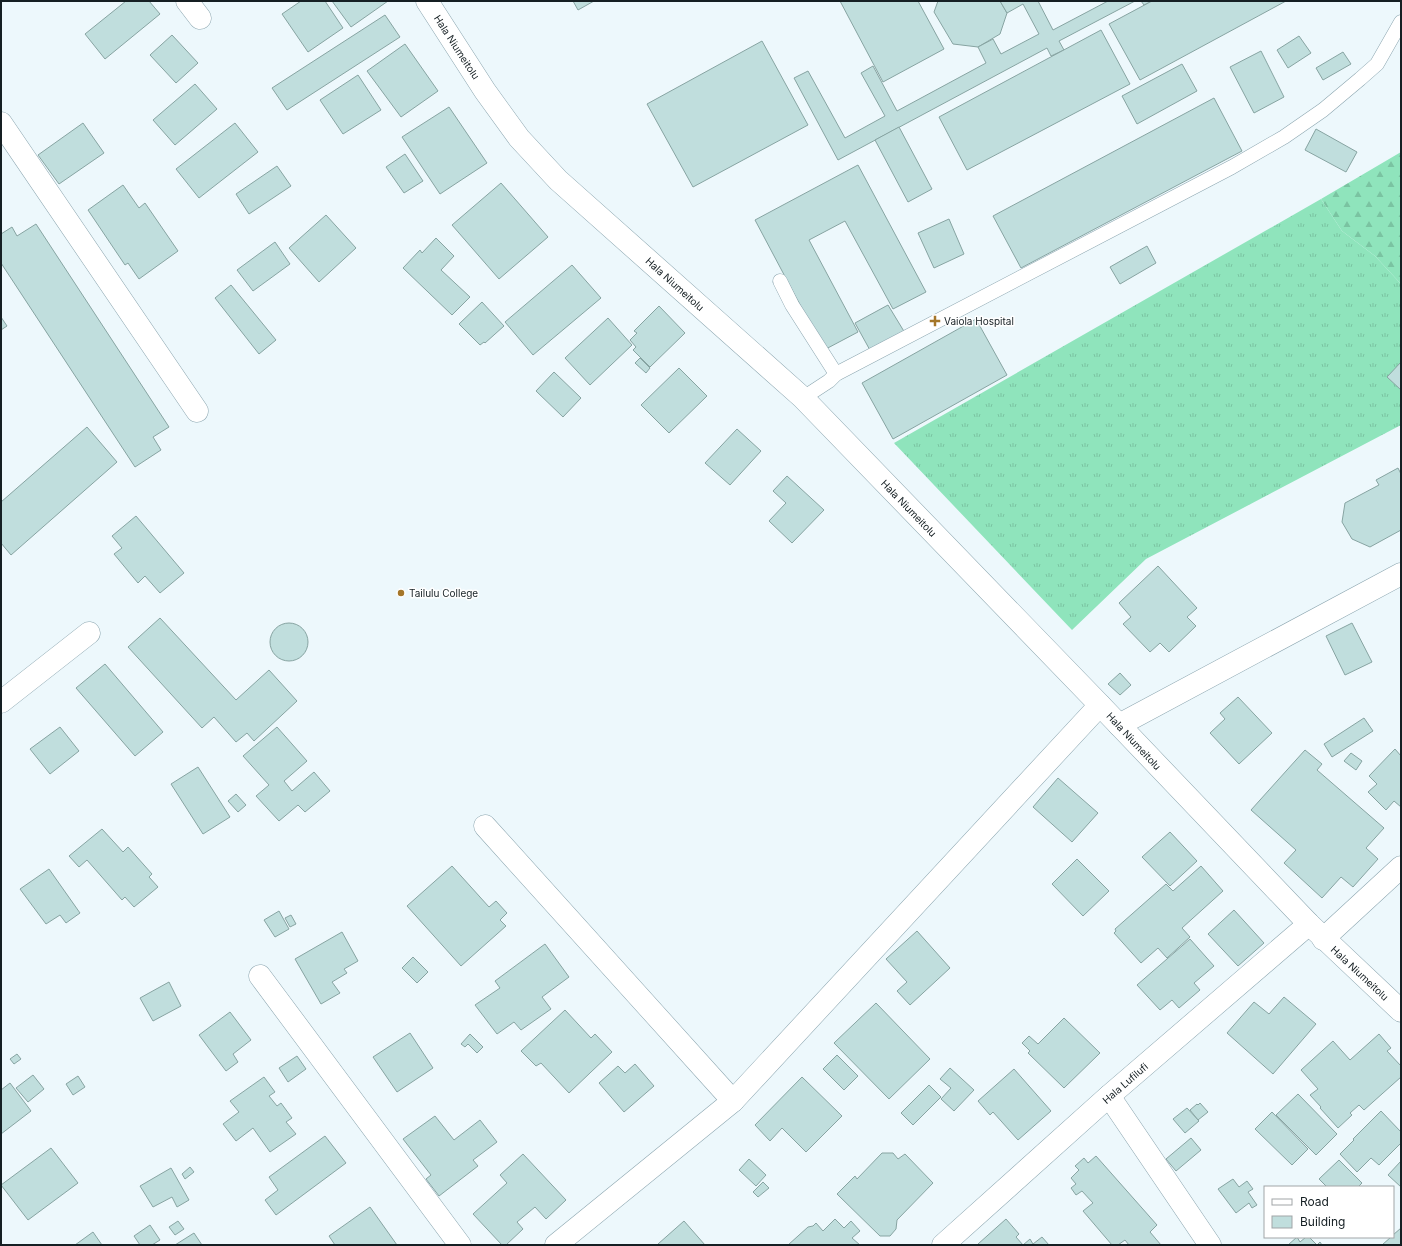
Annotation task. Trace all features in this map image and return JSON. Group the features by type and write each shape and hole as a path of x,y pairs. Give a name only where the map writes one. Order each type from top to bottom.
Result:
{"street":[{"name":"Hala Niumeitolu","path":"427,1 485,91 524,143 558,180 803,398 1100,705 1316,932 1401,1011"},
{"path":"1,123 197,411"},
{"path":"1119,725 1401,574"},
{"path":"1,702 89,633"},
{"path":"556,1245 733,1101 1100,705"},
{"path":"485,826 733,1101"},
{"name":"Hala Lufilufi","path":"943,1245 1109,1096 1316,932 1401,867"},
{"path":"260,976 460,1245"},
{"path":"1109,1096 1210,1245"}],"lane":[{"path":"803,398 836,374 1232,167 1284,137 1323,110 1377,64 1401,22"},
{"path":"780,281 792,305 836,374"}],"green space":[{"path":"1401,152 1401,284 1375,256 1342,231 1321,199"},
{"path":"1321,199 1342,231 1375,256 1401,284 1401,425 1146,559 1072,630 894,443"}],"building":[{"path":"126,1 149,1 160,14 105,59 85,34"},
{"path":"301,1 325,1 343,28 308,52 282,14"},
{"path":"332,1 388,1 351,27"},
{"path":"573,1 594,1 578,10"},
{"path":"840,1 918,1 944,49 883,82"},
{"path":"938,1 1000,1 1007,13 1000,34 978,47 953,44 934,12"},
{"path":"1000,1 1038,1 1053,30 1108,1 1135,1 1059,41 1064,50 1051,56 1047,48 838,160 794,78 808,71 845,138 885,116 861,73 873,66 897,111 986,63 978,47 993,39 1001,54 1039,34 1023,4 1007,13"},
{"path":"1141,1 1152,1 1144,5"},
{"path":"1152,1 1286,1 1140,80 1109,24"},
{"path":"385,15 400,37 287,110 272,88"},
{"path":"1101,30 1130,84 967,170 939,117"},
{"path":"172,35 198,63 176,83 150,55"},
{"path":"1299,36 1311,53 1288,68 1277,50"},
{"path":"762,41 808,125 693,187 647,104"},
{"path":"405,44 438,91 401,117 367,71"},
{"path":"1261,51 1284,97 1254,113 1230,67"},
{"path":"1343,52 1351,64 1323,80 1316,68"},
{"path":"1182,64 1197,91 1137,124 1122,96"},
{"path":"358,75 381,110 343,134 320,100"},
{"path":"195,84 217,109 175,145 153,120"},
{"path":"1214,98 1242,151 1021,268 993,216"},
{"path":"449,107 487,163 440,194 402,137"},
{"path":"83,123 104,153 59,184 38,155"},
{"path":"235,123 258,152 199,198 176,169"},
{"path":"899,127 932,189 908,202 875,140"},
{"path":"1316,129 1357,152 1346,172 1305,150"},
{"path":"405,154 423,181 404,193 386,167"},
{"path":"858,165 926,292 893,309 845,221 809,240 858,332 824,350 755,220"},
{"path":"277,166 291,186 249,214 236,194"},
{"path":"501,183 548,237 499,279 452,225"},
{"path":"123,185 139,208 145,203 178,251 139,279 128,263 125,265 88,210"},
{"path":"326,215 356,248 319,282 289,248"},
{"path":"949,219 964,254 934,268 918,233"},
{"path":"36,224 169,427 153,437 161,450 135,467 1,263 1,234 12,227 17,236"},
{"path":"436,238 454,256 441,270 470,297 452,315 403,268 420,250 422,253"},
{"path":"275,242 290,264 253,291 237,270"},
{"path":"1147,246 1156,263 1120,284 1110,267"},
{"path":"572,265 601,298 533,355 505,322"},
{"path":"231,285 276,340 259,354 215,298"},
{"path":"482,302 504,326 485,343 484,342 480,345 459,324"},
{"path":"888,305 905,333 871,352 855,323"},
{"path":"659,306 685,333 650,367 633,350 636,347 630,340 637,333 634,331"},
{"path":"1,317 7,326 1,330"},
{"path":"608,318 632,345 590,385 565,358"},
{"path":"976,319 1007,375 893,439 862,383"},
{"path":"640,358 650,368 646,373 635,363"},
{"path":"1401,362 1401,390 1387,377"},
{"path":"679,368 707,396 669,433 641,405"},
{"path":"554,372 581,398 563,417 536,391"},
{"path":"87,427 117,462 11,555 1,543 1,502"},
{"path":"737,429 761,451 730,485 705,463"},
{"path":"1398,468 1401,474 1401,530 1370,547 1352,539 1342,522 1345,503 1379,485 1376,480"},
{"path":"787,476 824,510 792,543 769,521 786,503 773,491"},
{"path":"136,516 184,573 160,593 145,576 138,583 114,554 122,548 112,536"},
{"path":"1158,566 1197,608 1187,617 1196,626 1169,652 1160,643 1150,652 1123,624 1131,617 1119,603"},
{"path":"160,618 236,700 269,670 297,701 254,741 247,733 236,742 214,717 202,728 128,647"},
{"path":"289,623 302,629 308,642 302,655 289,661 276,655 270,642 276,629"},
{"path":"1352,623 1372,662 1345,675 1326,636"},
{"path":"105,664 163,732 135,756 76,688"},
{"path":"1120,673 1131,685 1120,695 1108,684"},
{"path":"1238,697 1272,733 1239,764 1210,733 1225,719 1220,713"},
{"path":"1364,718 1373,731 1332,757 1324,744"},
{"path":"60,727 79,751 50,774 30,749"},
{"path":"277,727 307,761 284,781 292,791 314,772 330,791 305,812 298,805 279,821 256,796 269,785 243,756"},
{"path":"1395,749 1401,756 1401,807 1394,801 1386,810 1368,792 1377,784 1369,776"},
{"path":"1305,750 1322,764 1317,770 1384,828 1366,848 1378,859 1353,887 1341,877 1322,898 1284,863 1296,850 1251,810"},
{"path":"1351,753 1362,761 1356,770 1344,761"},
{"path":"198,767 230,817 203,834 171,784"},
{"path":"1058,778 1098,813 1072,842 1033,807"},
{"path":"236,794 246,805 238,812 228,801"},
{"path":"102,829 123,852 128,847 152,874 149,877 158,887 134,907 125,897 122,900 87,860 79,867 69,856"},
{"path":"1170,832 1197,861 1170,886 1142,857"},
{"path":"1077,859 1109,891 1083,916 1052,884"},
{"path":"452,866 489,907 496,901 507,913 500,920 506,926 461,966 407,906"},
{"path":"1201,866 1223,891 1182,928 1190,937 1167,958 1158,948 1141,963 1114,933 1116,931 1115,929 1166,884 1173,891"},
{"path":"49,869 80,913 66,923 60,915 46,924 20,889"},
{"path":"1234,910 1264,943 1238,966 1208,934"},
{"path":"279,911 289,929 275,937 264,920"},
{"path":"291,915 296,924 290,927 285,918"},
{"path":"917,931 950,968 910,1005 897,991 907,982 886,959"},
{"path":"342,932 358,961 344,969 347,973 332,982 340,993 321,1004 295,959"},
{"path":"1190,939 1214,966 1194,983 1200,990 1179,1008 1172,1000 1160,1010 1137,985"},
{"path":"545,944 569,977 542,997 551,1009 521,1030 514,1022 497,1034 475,1005 500,988 495,981"},
{"path":"413,957 428,972 417,983 402,968"},
{"path":"169,982 181,1006 153,1021 140,998"},
{"path":"1284,997 1316,1024 1273,1074 1227,1033 1254,1002 1269,1014"},
{"path":"876,1003 930,1059 889,1099 834,1043"},
{"path":"565,1010 591,1038 595,1034 612,1052 569,1093 541,1063 536,1066 521,1051"},
{"path":"230,1012 251,1040 233,1054 238,1062 226,1071 199,1035"},
{"path":"1064,1018 1100,1053 1064,1088 1028,1053 1030,1051 1022,1043 1029,1036 1038,1044"},
{"path":"410,1033 433,1068 397,1092 373,1057"},
{"path":"470,1034 483,1047 477,1053 468,1044 465,1047 461,1044"},
{"path":"1379,1034 1391,1048 1387,1051 1401,1066 1401,1077 1364,1110 1359,1105 1350,1113 1352,1115 1338,1128 1310,1095 1318,1089 1301,1070 1333,1041 1350,1060"},
{"path":"17,1054 21,1059 14,1064 10,1059"},
{"path":"837,1055 858,1076 844,1090 823,1069"},
{"path":"297,1056 306,1069 288,1082 279,1068"},
{"path":"635,1064 654,1086 624,1112 599,1083 618,1066 625,1073"},
{"path":"950,1068 974,1090 954,1111 941,1099 951,1088 940,1079"},
{"path":"1014,1069 1051,1111 1018,1140 993,1112 990,1115 978,1101"},
{"path":"33,1075 44,1089 28,1102 16,1088"},
{"path":"78,1076 85,1087 73,1095 66,1084"},
{"path":"264,1077 275,1092 269,1096 277,1106 281,1103 292,1118 286,1122 296,1134 270,1152 253,1128 236,1141 223,1124 239,1112 230,1101"},
{"path":"802,1077 842,1116 806,1152 782,1128 770,1141 755,1125"},
{"path":"10,1083 31,1111 1,1134 1,1090"},
{"path":"929,1085 941,1097 913,1125 901,1113"},
{"path":"1298,1094 1337,1134 1316,1155 1276,1115"},
{"path":"1200,1103 1208,1112 1198,1120 1190,1110"},
{"path":"1187,1108 1199,1121 1185,1133 1173,1119"},
{"path":"1381,1111 1401,1132 1401,1143 1379,1165 1371,1158 1357,1172 1340,1154"},
{"path":"1272,1112 1308,1149 1292,1165 1255,1129"},
{"path":"435,1116 454,1140 480,1120 497,1142 473,1160 478,1166 439,1196 426,1179 431,1175 403,1139"},
{"path":"325,1136 346,1163 276,1215 265,1200 278,1190 269,1177"},
{"path":"1191,1138 1201,1150 1176,1171 1166,1159"},
{"path":"51,1148 78,1183 28,1220 1,1185"},
{"path":"882,1153 893,1153 898,1159 905,1154 933,1183 897,1220 896,1229 890,1236 880,1236 837,1194 855,1176 857,1179"},
{"path":"523,1154 566,1200 546,1219 535,1207 517,1222 523,1229 506,1245 502,1245 473,1214 507,1183 500,1175"},
{"path":"1096,1156 1157,1225 1150,1232 1161,1245 1129,1245 1125,1240 1118,1245 1112,1245 1083,1211 1093,1203 1082,1191 1076,1195 1071,1188 1076,1184 1071,1178 1079,1170 1075,1166 1084,1158 1088,1163"},
{"path":"749,1159 766,1175 756,1186 739,1170"},
{"path":"1339,1160 1362,1183 1359,1186 1326,1186 1319,1179"},
{"path":"1401,1161 1401,1187 1388,1175"},
{"path":"190,1167 194,1172 185,1179 182,1174"},
{"path":"171,1168 189,1200 177,1207 172,1197 153,1207 140,1186"},
{"path":"1233,1179 1239,1187 1247,1181 1253,1189 1248,1192 1257,1205 1252,1208 1249,1203 1236,1213 1218,1189"},
{"path":"763,1182 769,1188 758,1197 753,1192"},
{"path":"370,1207 397,1245 335,1245 329,1236"},
{"path":"835,1219 844,1228 851,1221 860,1231 852,1238 860,1245 788,1245 808,1227 813,1226 816,1223 823,1231"},
{"path":"1006,1219 1019,1234 1016,1237 1023,1245 978,1244"},
{"path":"178,1221 184,1229 175,1235 169,1227"},
{"path":"684,1221 705,1245 658,1244"},
{"path":"150,1225 160,1240 152,1245 140,1245 134,1236"},
{"path":"1401,1228 1401,1245 1382,1245 1390,1238 1394,1238 1394,1234"},
{"path":"93,1232 102,1245 75,1245"},
{"path":"194,1233 202,1245 175,1245"},
{"path":"1042,1237 1049,1245 1023,1245 1030,1239 1033,1244"},
{"path":"1296,1238 1298,1238 1300,1242 1305,1238 1310,1238 1317,1245 1288,1245"}],"place":[{"name":"Vaiola Hospital","path":"935,321"},
{"name":"Tailulu College","path":"401,593"}]}
